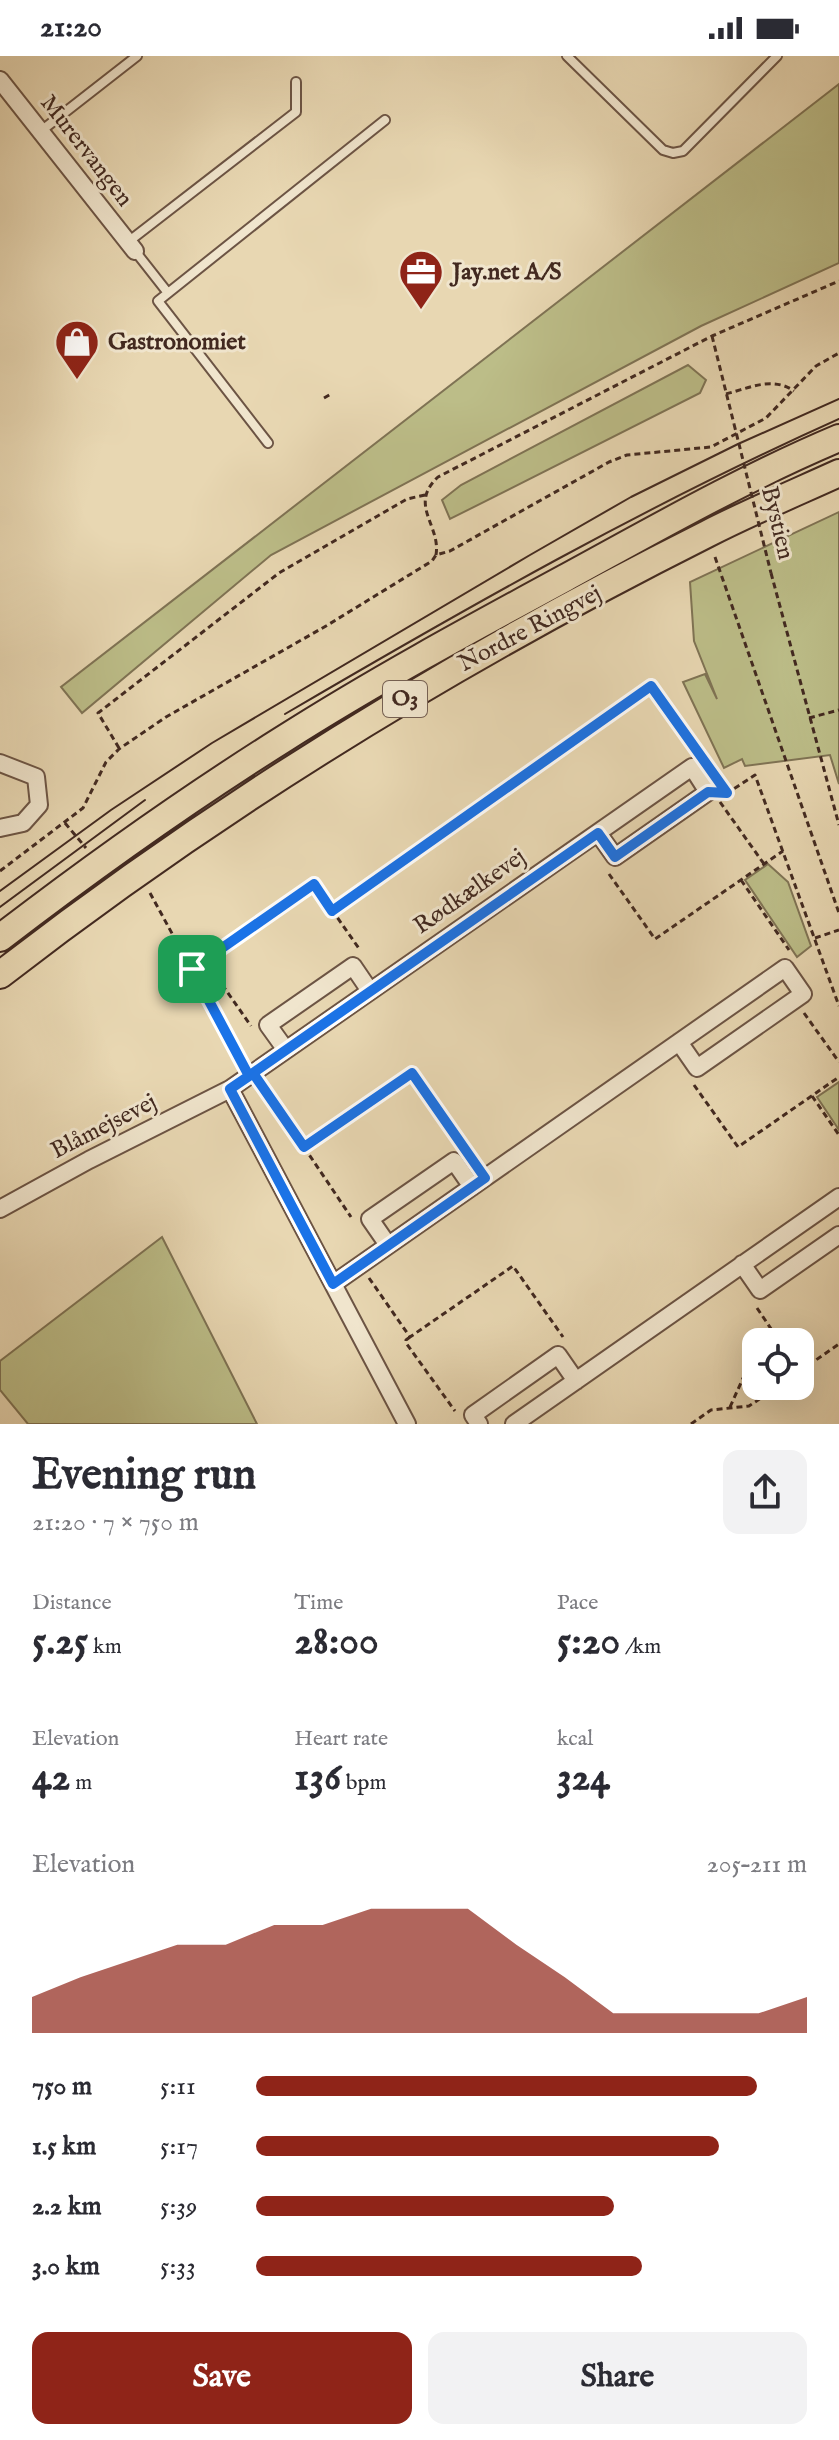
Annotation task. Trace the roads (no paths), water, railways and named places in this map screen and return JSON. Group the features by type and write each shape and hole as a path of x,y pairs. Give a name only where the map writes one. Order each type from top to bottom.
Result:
{"main road":[{"name":"Nordre Ringvej","path":"0,938 57,894 283,739 463,633 688,510 839,438"},
{"name":"Nordre Ringvej","path":"0,975 209,822 470,660 694,541 839,473"}],"street":[{"name":"Murervangen","path":"0,80 131,246"},
{"path":"0,763 36,777 39,805 23,823 0,828"},
{"name":"Rødkælkevej","path":"230,1089 692,767 711,792 615,857 592,837"},
{"path":"280,1054 268,1025 292,1008 353,966 376,987"},
{"path":"333,1284 382,1249 785,968 803,994 697,1068 679,1042"},
{"path":"230,1089 407,1424"},
{"name":"Blåmejsevej","path":"0,1209 230,1089"},
{"path":"382,1249 370,1219 394,1202 454,1161 478,1182"},
{"path":"514,1424 839,1197"},
{"path":"742,1264 760,1290 839,1235"},
{"path":"479,1424 473,1415 558,1355 576,1381"}],"lane":[{"path":"40,131 137,56"},
{"path":"567,56 663,150 673,153 683,151 777,56"},
{"path":"168,293 131,246 296,112 296,82"},
{"path":"268,443 158,301 385,120"}],"tram line":[{"path":"0,891 111,810 212,743 530,555 631,497 839,399"},
{"path":"285,714 627,522 839,419"},
{"path":"0,907 145,800"}],"place":[{"name":"Jay.net A/S","path":"421,311"},
{"name":"Gastronomiet","path":"77,381"}]}
